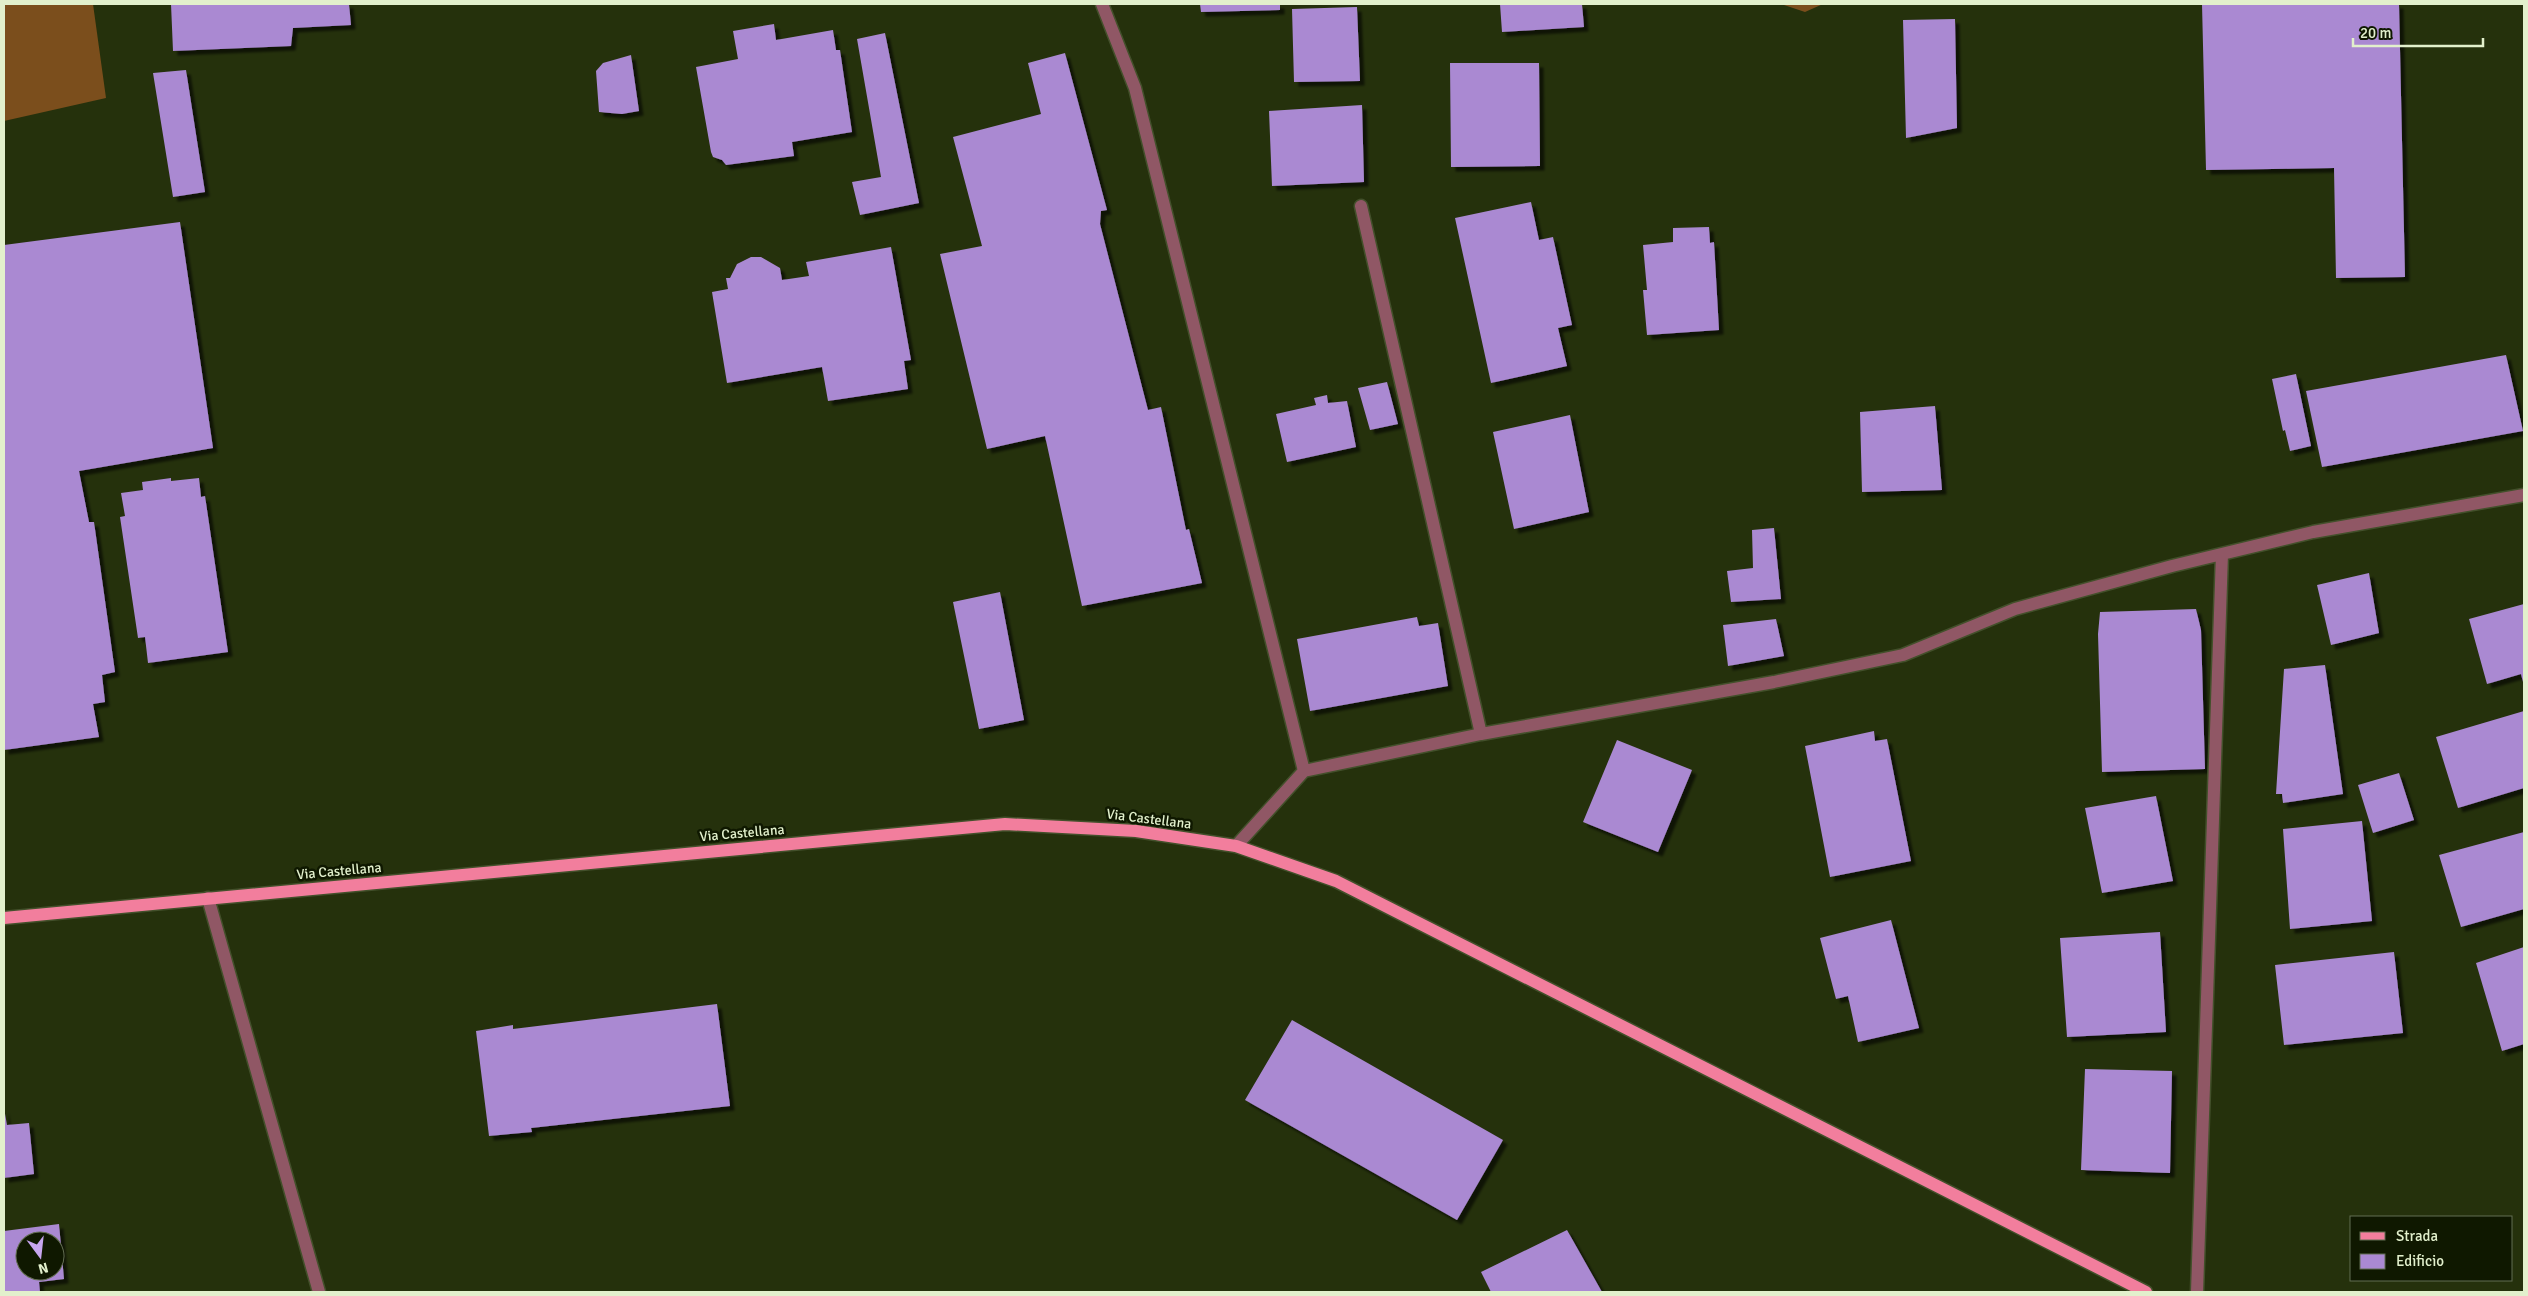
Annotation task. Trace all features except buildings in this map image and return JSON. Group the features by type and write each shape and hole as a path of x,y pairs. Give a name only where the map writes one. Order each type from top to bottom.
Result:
{"main road":[{"name":"Via Castellana","path":"4,918 1005,824 1136,831 1236,846 1336,881 2146,1292"}],"street":[{"path":"1102,4 1136,88 1304,771"},
{"path":"1361,206 1481,734"},
{"path":"1236,846 1304,771 1481,734 1774,682 1903,655 2015,609 2222,554 2313,532 2524,495"},
{"path":"2197,1292 2222,554"},
{"path":"208,898 319,1292"}],"shaded area":[{"path":"4,4 93,4 106,98 4,121"},
{"path":"1781,4 1823,4 1805,12"}]}
